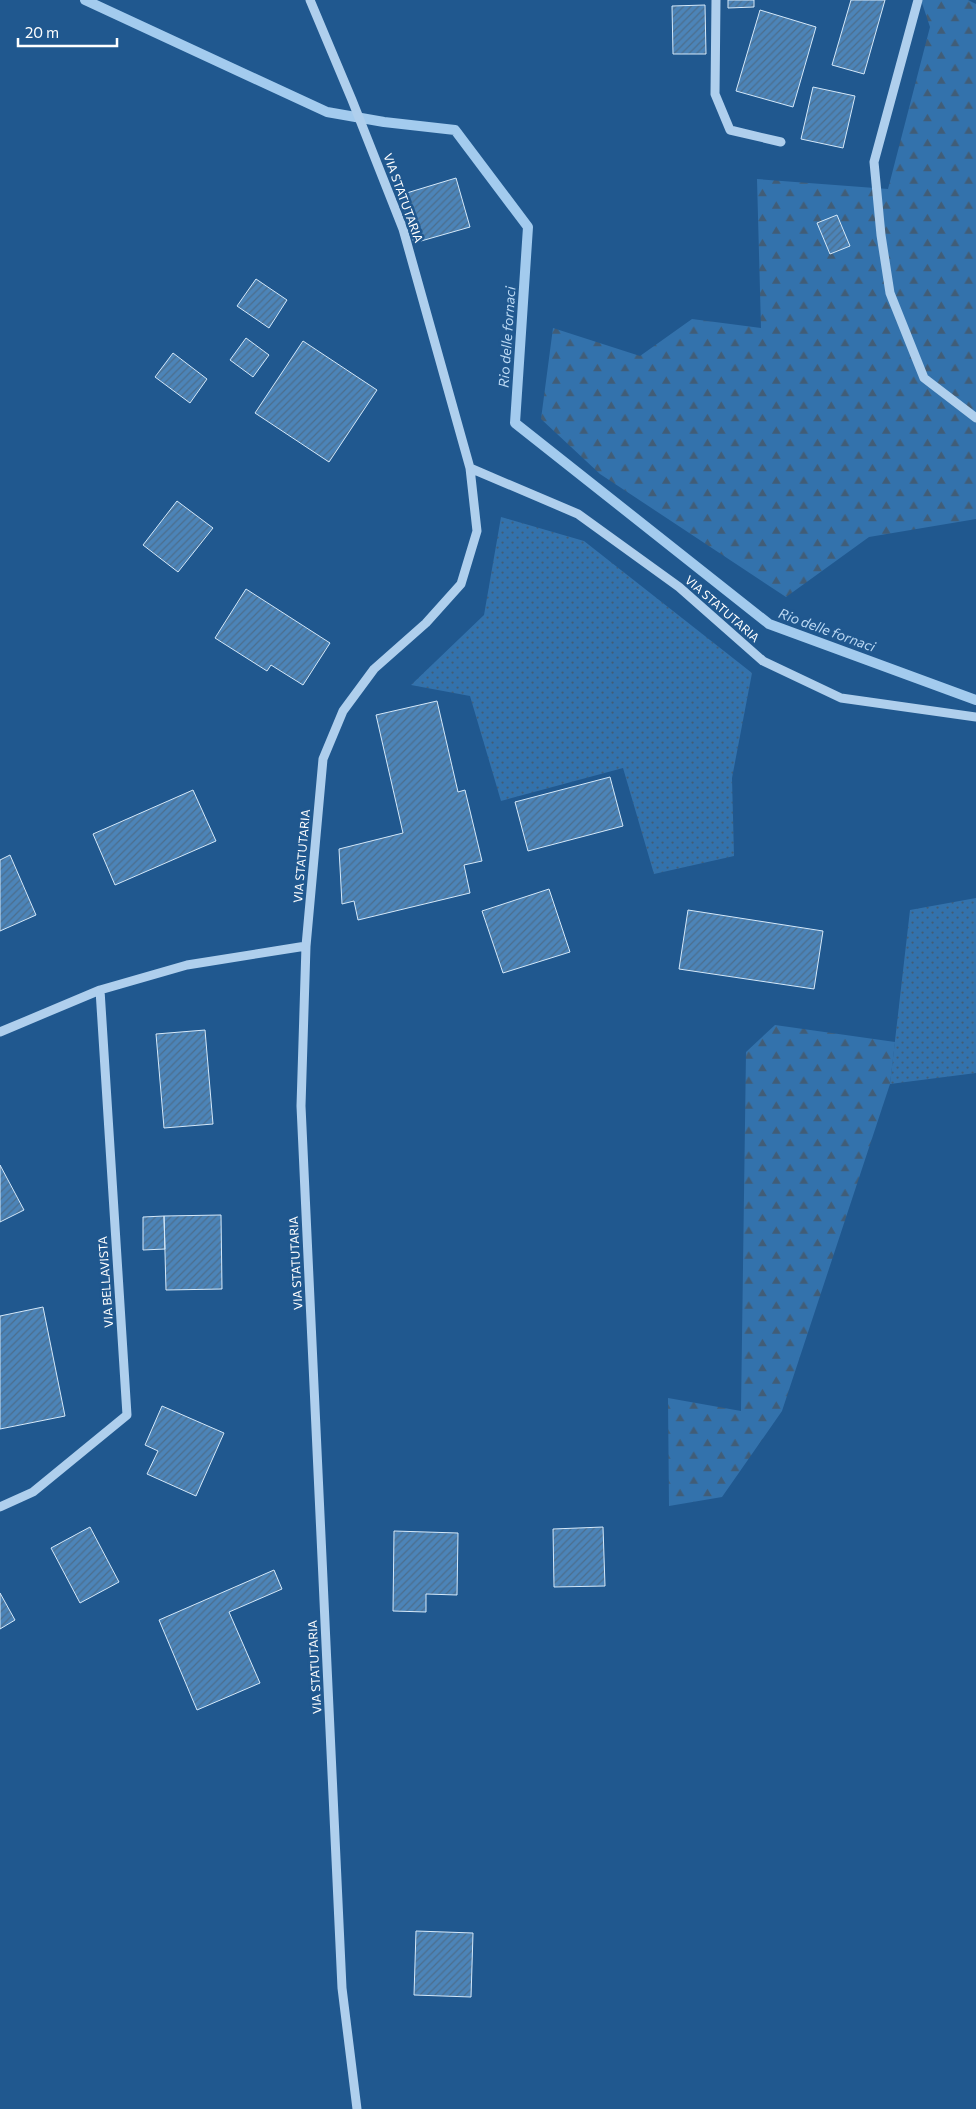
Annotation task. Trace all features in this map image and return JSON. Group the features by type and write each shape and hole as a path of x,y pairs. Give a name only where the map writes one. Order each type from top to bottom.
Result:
{"street":[{"name":"VIA STATUTARIA","path":"310,0 403,229 470,468 477,531 461,584 426,623 374,669 343,711 323,759 306,946 301,1106 342,1988 357,2109"},
{"path":"716,0 716,94 730,130 781,142"},
{"path":"918,0 874,162 881,235 890,293 924,378 976,418"},
{"name":"VIA STATUTARIA","path":"470,468 578,514 679,587 763,661 841,698 976,718"},
{"path":"0,1032 100,990 187,965 306,946"},
{"name":"VIA BELLAVISTA","path":"0,1508 33,1492 126,1415 100,990"}],"green space":[{"path":"921,0 968,0 976,4 976,519 869,537 786,597 600,474 541,419 553,328 640,356 692,319 761,328 757,179 888,189 930,27"},
{"path":"501,517 584,541 752,673 732,778 734,856 654,874 623,768 501,801 470,696 411,685 484,615"},
{"path":"976,898 976,1073 890,1084 910,910"},
{"path":"775,1025 895,1042 890,1084 782,1411 722,1497 669,1506 668,1398 741,1411 746,1052"}],"building":[{"path":"728,0 754,0 754,7 728,8"},
{"path":"851,0 885,0 864,74 832,65"},
{"path":"705,5 706,54 673,54 672,6"},
{"path":"760,10 816,27 793,107 736,91"},
{"path":"813,87 855,96 843,148 801,139"},
{"path":"456,178 470,227 414,243 400,195"},
{"path":"837,215 850,246 830,254 817,223"},
{"path":"256,279 287,300 269,328 237,306"},
{"path":"246,338 269,355 253,377 230,360"},
{"path":"303,341 377,390 329,462 255,413"},
{"path":"173,353 207,379 190,403 155,377"},
{"path":"177,501 213,528 178,572 143,545"},
{"path":"246,589 330,643 303,685 271,665 267,671 215,638"},
{"path":"437,701 458,792 465,790 482,861 464,865 470,893 358,920 354,901 342,904 339,849 403,833 376,715"},
{"path":"610,777 623,826 528,851 515,802"},
{"path":"193,790 216,841 115,885 93,834"},
{"path":"10,855 36,915 0,931 0,860"},
{"path":"549,889 570,952 503,973 482,911"},
{"path":"688,910 823,931 814,989 679,969"},
{"path":"205,1030 213,1124 164,1128 156,1034"},
{"path":"0,1165 24,1210 0,1222"},
{"path":"221,1215 222,1289 166,1290 164,1216"},
{"path":"164,1216 165,1249 143,1250 143,1217"},
{"path":"43,1307 65,1416 0,1429 0,1316"},
{"path":"162,1406 224,1433 196,1496 147,1474 158,1451 145,1445"},
{"path":"90,1527 119,1582 80,1603 51,1548"},
{"path":"603,1527 605,1586 554,1587 553,1529"},
{"path":"394,1531 458,1533 457,1595 426,1594 426,1612 393,1611"},
{"path":"274,1570 282,1589 229,1612 260,1683 197,1710 159,1620"},
{"path":"0,1593 15,1620 0,1629"},
{"path":"416,1931 473,1933 471,1997 414,1995"}],"waterway":[{"name":"Rio delle fornaci","path":"85,0 327,112 384,122 455,130 528,227 515,423 769,624 976,700"}]}
